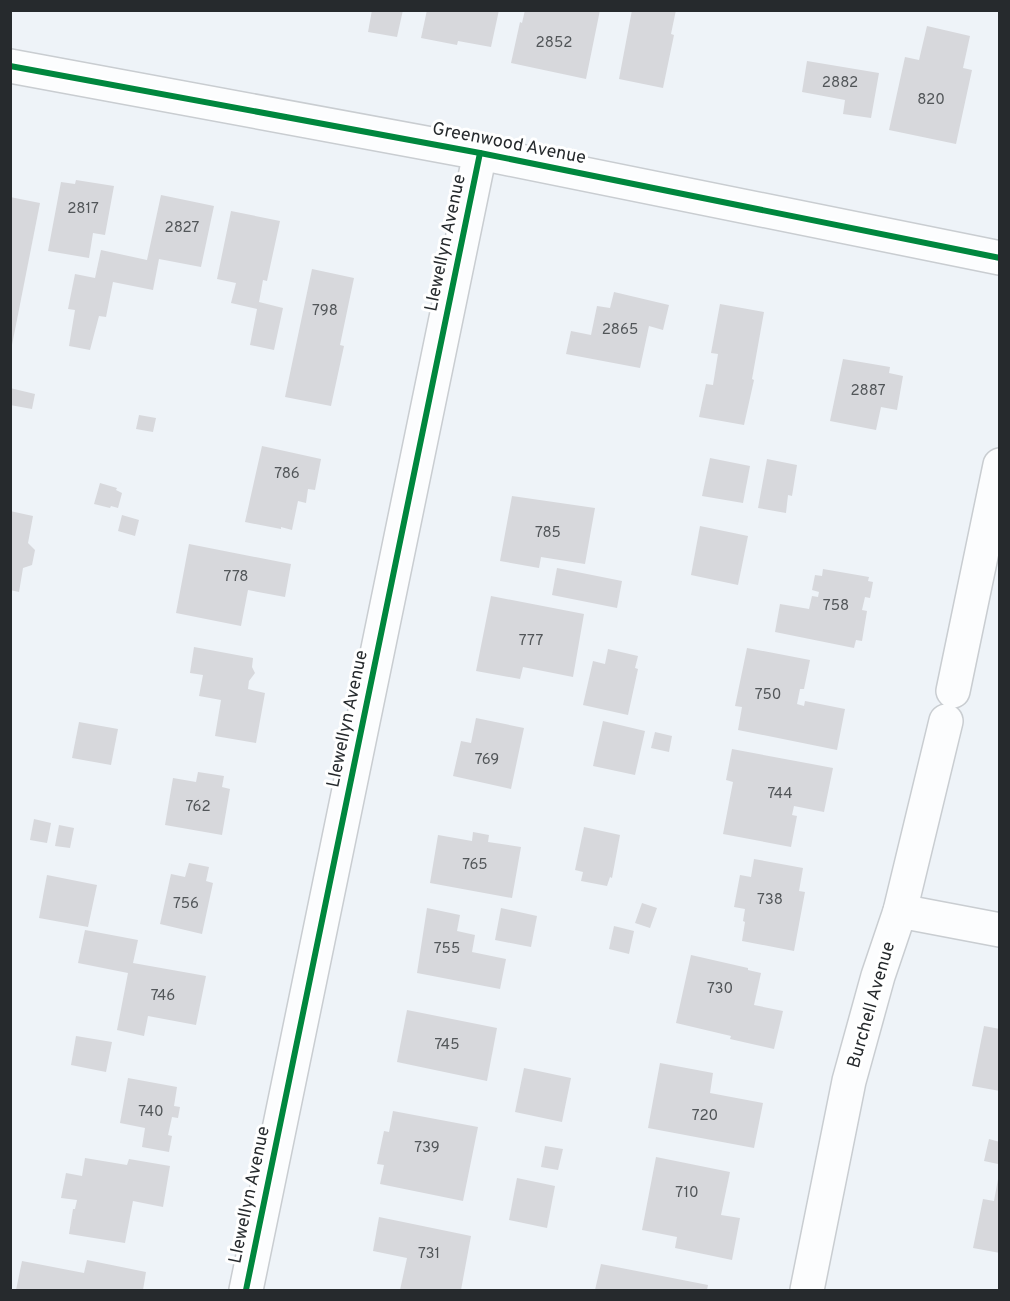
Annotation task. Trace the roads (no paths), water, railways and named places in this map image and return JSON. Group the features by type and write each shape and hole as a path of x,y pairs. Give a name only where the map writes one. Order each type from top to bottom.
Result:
{"street":[{"name":"Greenwood Avenue","path":"10,66 480,153 999,258"},
{"name":"Llewellyn Avenue","path":"246,1290 480,153"},
{"name":"Burchell Avenue","path":"807,1290 849,1080 878,976 900,911 950,706 999,465"},
{"path":"900,911 999,930"}]}
